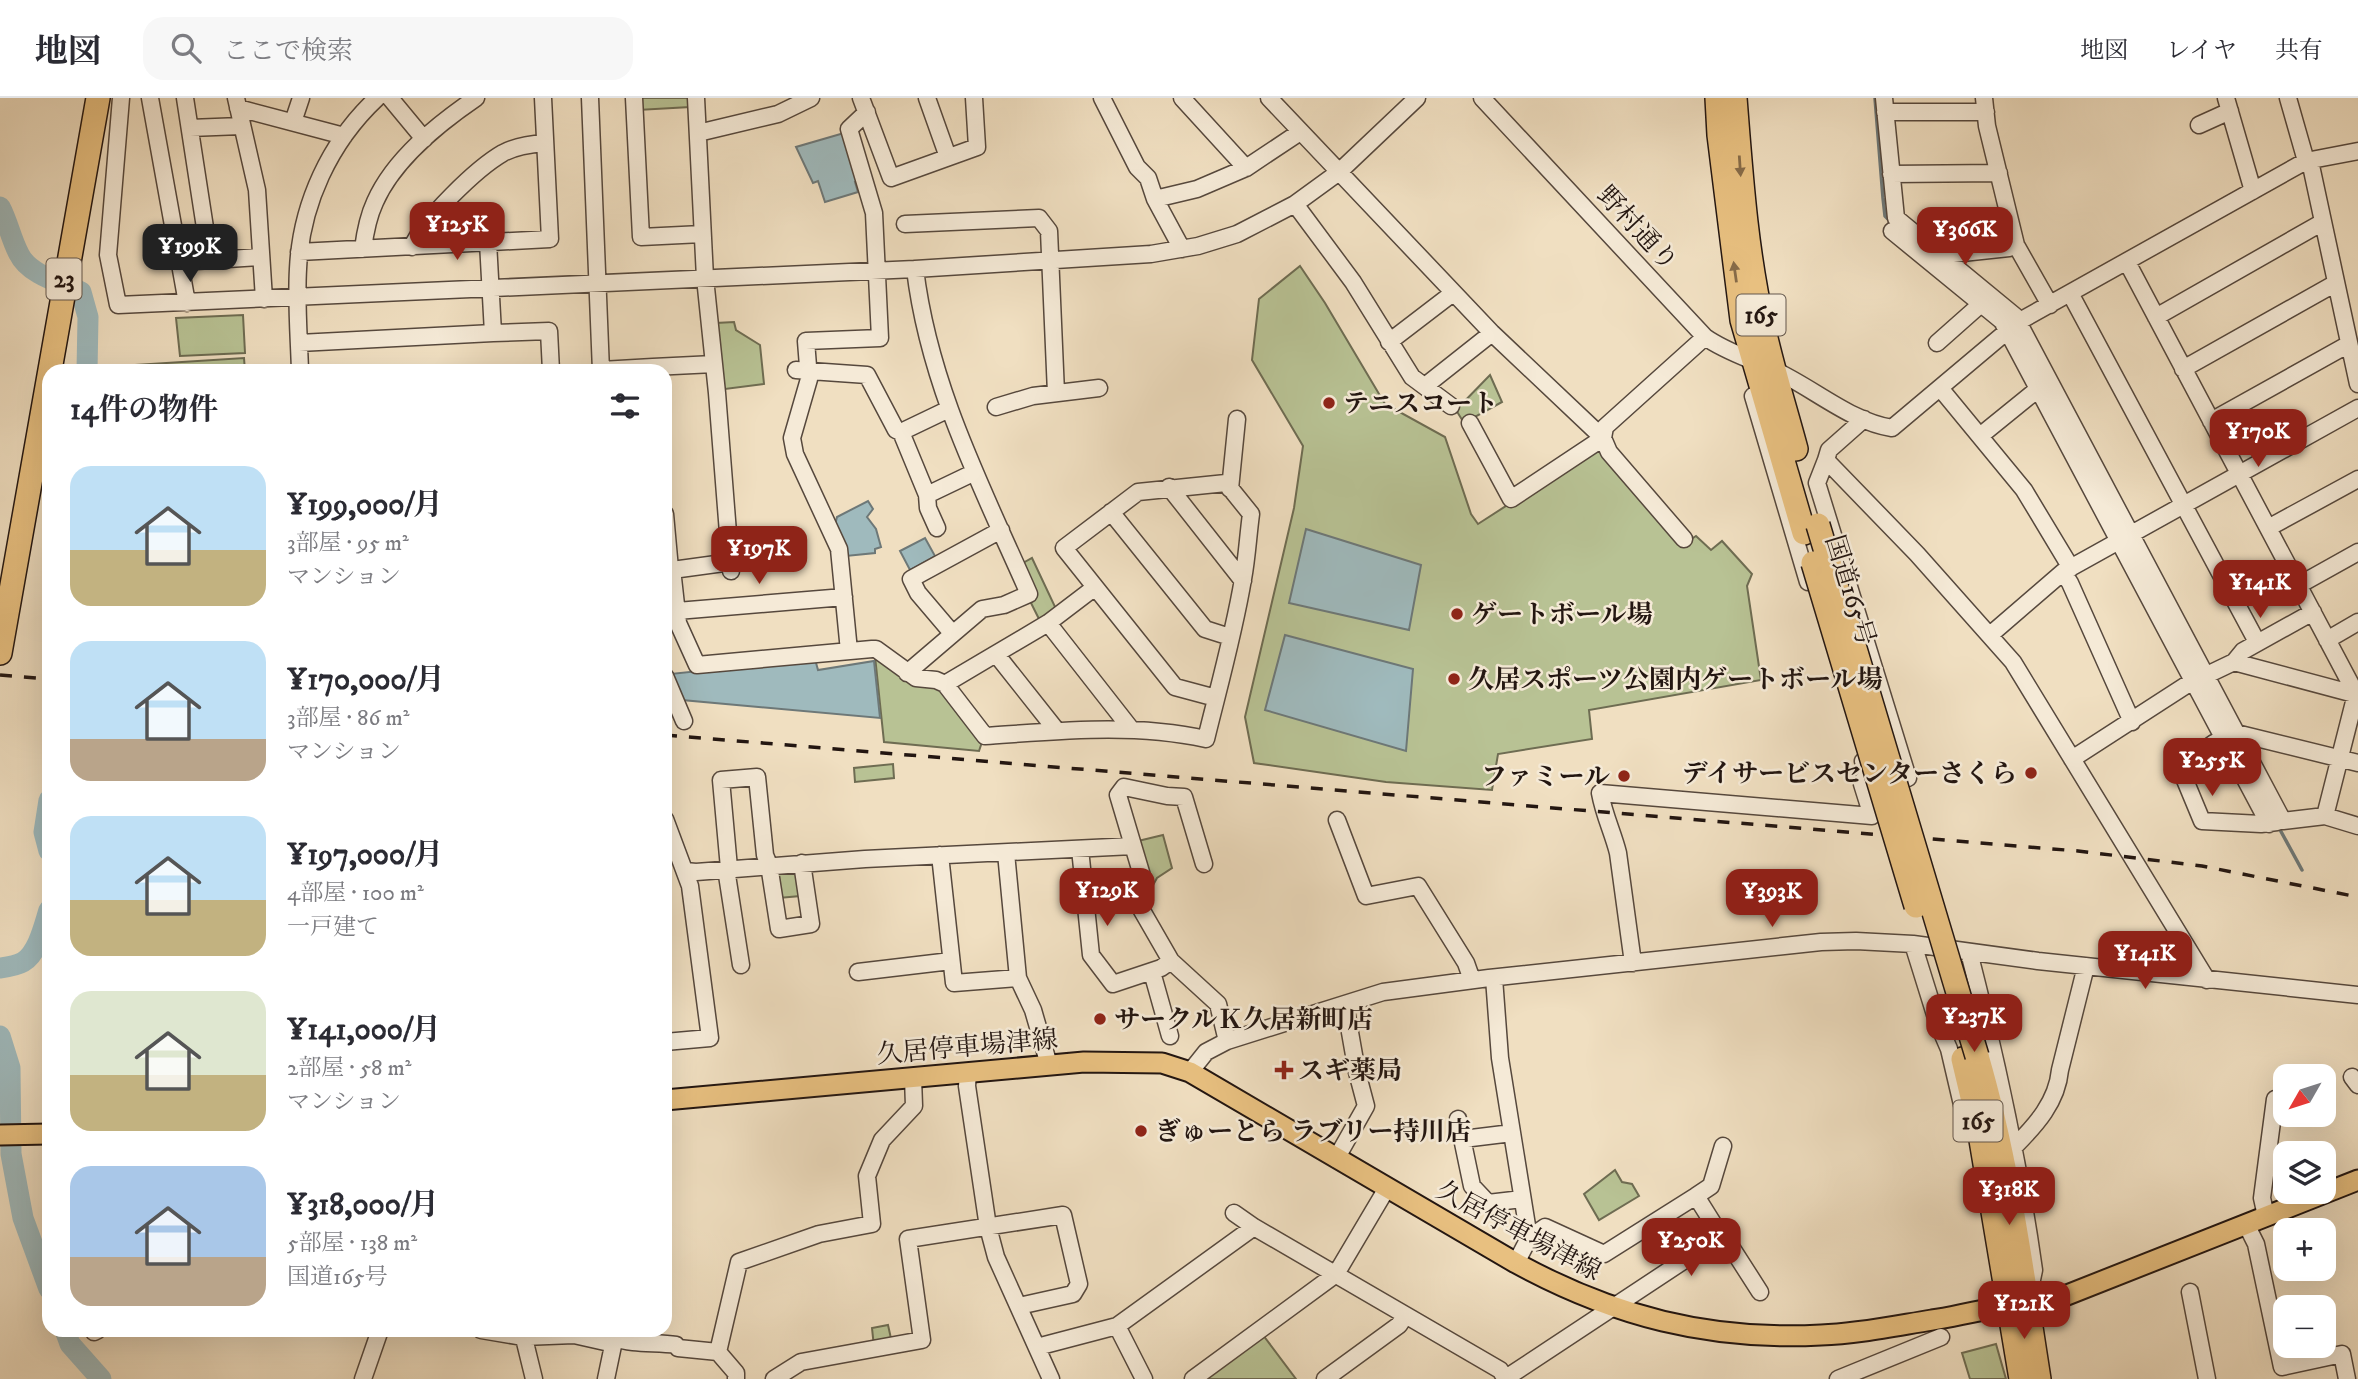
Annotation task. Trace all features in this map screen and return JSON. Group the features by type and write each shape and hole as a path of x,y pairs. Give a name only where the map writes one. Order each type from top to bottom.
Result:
{"highway":[{"name":"23","path":"49,364 98,98"},
{"name":"国道165号","path":"1717,98 1742,320 1764,366 1970,1058 1993,1110 2004,1164 2012,1308 2021,1379"},
{"name":"国道165号","path":"1735,98 1741,180 1752,268 1763,325 1764,366"},
{"name":"23","path":"0,653 42,406"},
{"name":"国道165号","path":"2012,1308 2039,1379"}],"main road":[{"name":"久居停車場津線","path":"672,1099 1049,1065 1135,1061 1162,1063 1190,1072 1336,1159 1567,1290 1648,1319 1735,1335 1850,1333 2012,1308 2062,1297 2358,1180"},
{"path":"0,1135 40,1134"}],"street":[{"path":"121,98 108,255 118,305 1120,258 1182,249 1237,234 1295,204 1339,172 1417,98"},
{"path":"150,98 187,303"},
{"path":"184,98 210,260"},
{"path":"293,122 301,98"},
{"path":"300,364 297,297 299,252 311,202 344,135 377,98"},
{"path":"390,98 424,139"},
{"path":"363,249 367,225 383,187 424,139 476,98"},
{"path":"299,252 550,239 543,98"},
{"path":"590,98 601,364"},
{"path":"634,98 641,237 702,234"},
{"path":"672,570 731,567 705,278 696,98"},
{"path":"698,133 778,114 811,98"},
{"path":"927,98 948,157"},
{"path":"864,105 891,178 977,147 974,98"},
{"path":"1182,98 1246,168"},
{"path":"1269,98 1452,293 1603,438 1609,452 1684,539"},
{"name":"野村通り","path":"1482,98 1705,337 1719,346 1764,366 1864,419 1892,428 1940,388"},
{"path":"2288,98 2308,161 2323,222 2358,384"},
{"path":"1108,100 1136,167 1147,178 1155,199 1182,249"},
{"path":"237,103 293,122 344,135"},
{"path":"237,103 257,190 264,299"},
{"path":"849,651 841,560 836,539 793,446 792,438 809,380 802,370 806,341 880,338 874,213 849,129 864,105"},
{"path":"2012,327 2015,316 1896,218 1884,105 1985,105 2016,245 2050,305"},
{"path":"2199,125 2228,105 2253,191"},
{"path":"190,128 242,126"},
{"path":"1155,199 1197,189 1246,168 1300,132"},
{"path":"412,247 418,234 436,214 493,160 517,148 545,143"},
{"path":"2132,722 2070,583 2067,570 2024,490 1940,388 2012,327 2070,293 2308,161 2358,150"},
{"path":"1891,174 1998,173"},
{"path":"1295,204 1353,282 1412,377 1451,406"},
{"path":"905,224 1039,218 1049,231 1056,393"},
{"path":"2156,317 2323,222"},
{"path":"1892,231 2001,321 2012,327 2276,822"},
{"path":"488,242 493,333"},
{"path":"1945,259 1953,254 2016,245"},
{"path":"180,262 261,257"},
{"path":"2127,262 2357,694 2325,816"},
{"path":"907,673 982,609 1030,594 939,384 915,268"},
{"path":"2183,369 2336,283"},
{"path":"1389,342 1452,293"},
{"path":"2070,293 2257,642"},
{"path":"1937,344 1981,304"},
{"path":"299,343 549,331 551,364"},
{"path":"1425,386 1492,333"},
{"path":"1470,423 1511,499 1603,438 1605,427 1705,337"},
{"path":"2211,421 2349,344"},
{"path":"672,367 714,364"},
{"path":"1764,366 1749,376 1754,403 1868,778"},
{"path":"802,370 867,375 896,430 901,432 937,527"},
{"path":"1980,436 2044,386"},
{"path":"996,407 1033,396 1099,388"},
{"path":"1990,635 2067,570 2358,408"},
{"path":"901,432 949,409"},
{"path":"1230,489 1237,419"},
{"path":"1633,963 1618,853 1600,793 1872,816 1863,780 1908,778 1817,483 1829,450 1864,419"},
{"path":"1826,460 1917,554 2013,662 2207,980"},
{"path":"927,495 975,472"},
{"path":"2268,528 2358,479"},
{"path":"672,585 678,623 697,665 876,649 916,678 945,684 985,736 1131,729 1171,731 1206,739 1216,698 1243,581 1251,514 1226,483 1138,492 1064,548 1175,687 1216,698"},
{"path":"1169,487 1243,581"},
{"path":"1111,512 1205,629 1230,637"},
{"path":"952,633 918,593 911,579 1002,530"},
{"path":"2298,585 2358,552"},
{"path":"945,684 1048,623 1094,588"},
{"path":"677,611 844,597"},
{"path":"2072,759 2199,678 2234,662 2243,651 2257,642 2313,612"},
{"path":"2328,639 2358,622"},
{"path":"1048,623 1131,729"},
{"path":"996,653 1057,731"},
{"path":"2234,662 2357,694"},
{"path":"672,705 684,721"},
{"path":"2358,763 2230,736 2180,768 2202,821 2276,822 2325,816 2358,826"},
{"path":"741,965 727,875 729,868 721,780 757,777 765,855 779,929 811,924 802,863"},
{"path":"1203,864 1184,797 1124,787 1118,795 1143,879 1137,902 1171,961 1219,1004 1227,1041"},
{"path":"1337,820 1366,896 1418,886 1466,963 1472,980"},
{"path":"672,837 690,886 710,1038 672,1041"},
{"path":"685,871 1133,846"},
{"path":"1080,849 1091,955 1113,984 1152,972 1171,961"},
{"path":"1006,853 1018,978 1033,1010 1049,1065"},
{"path":"940,855 954,983 1018,978"},
{"path":"1190,1072 1206,1052 1227,1041 1383,992 1821,942 1913,944 2207,980 2358,995"},
{"name":"国道165号","path":"1913,944 1937,1021 1949,1049 2012,1308 2012,1379"},
{"name":"国道165号","path":"1969,952 2014,1147 2034,1270 2012,1308"},
{"path":"858,972 951,961"},
{"path":"2014,1147 2041,1119 2059,1084 2060,1070 2086,966"},
{"path":"1152,972 1170,1035"},
{"path":"1494,978 1500,1058 1529,1238"},
{"path":"1336,1159 1366,1106 1345,1004"},
{"path":"968,1073 967,1086 988,1227 1010,1292 1051,1379"},
{"path":"718,1352 739,1262 819,1234 872,1224 867,1175 882,1140 914,1106 913,1078"},
{"path":"2266,1216 2262,1198 2273,1114"},
{"path":"1458,1119 1472,1186 1488,1203 1522,1199"},
{"path":"1463,1139 1512,1133"},
{"path":"1516,1263 1529,1238 1545,1227 1604,1254 1711,1186 1723,1146"},
{"path":"1193,1379 1336,1274 1387,1188"},
{"path":"1696,1196 1760,1292"},
{"path":"1234,1213 1500,1370 1506,1378 1721,1236"},
{"path":"774,1379 801,1363 922,1340 908,1239 1063,1215 1079,1284 1073,1294 1018,1306"},
{"path":"2246,1224 2256,1244 2282,1367 2342,1354 2347,1379"},
{"path":"1037,1347 1117,1326 1254,1227"},
{"path":"2190,1292 2207,1379"},
{"path":"1325,1379 1399,1325 1405,1316"},
{"path":"1117,1326 1144,1379"},
{"path":"363,1379 378,1337"},
{"path":"524,1337 534,1379"},
{"path":"606,1379 615,1337 624,1342 658,1342 677,1345 678,1348 718,1352 736,1373 736,1379"},
{"path":"1838,1379 1941,1337"}],"green space":[{"path":"638,98 690,98 690,107 638,110"},
{"path":"1300,266 1385,404 1445,437 1471,514 1478,524 1599,446 1684,544 1696,536 1711,550 1722,541 1752,574 1747,586 1761,680 1589,710 1592,739 1498,754 1492,790 1386,782 1254,763 1245,717 1294,508 1303,446 1252,360 1259,299"},
{"path":"243,315 245,353 180,356 176,318"},
{"path":"734,322 736,330 760,345 764,384 725,389 721,385 716,323"},
{"path":"244,358 244,364 151,364"},
{"path":"1490,375 1502,402 1464,423 1456,410"},
{"path":"1032,558 1057,611 1040,621 1029,599 1023,563"},
{"path":"875,656 940,688 982,742 979,751 884,742"},
{"path":"893,764 894,778 855,782 854,768"},
{"path":"1163,835 1172,868 1157,878 1153,885 1149,884 1138,841"},
{"path":"796,869 800,896 779,898 775,870"},
{"path":"1615,1170 1622,1182 1632,1184 1639,1196 1599,1220 1584,1194"},
{"path":"888,1325 892,1343 874,1347 872,1328"},
{"path":"1263,1335 1296,1379 1202,1379"},
{"path":"1996,1344 2006,1379 1970,1379 1962,1353"}],"water":[{"path":"844,133 858,181 855,182 858,192 825,202 818,181 813,183 796,147"},
{"path":"868,501 873,509 867,517 876,529 881,547 875,549 875,553 846,556 835,525 837,517"},
{"path":"1306,529 1421,565 1409,630 1289,603"},
{"path":"925,538 935,556 910,570 900,551"},
{"path":"1285,635 1413,669 1406,751 1265,710"},
{"path":"815,659 818,670 874,661 880,718 682,700 672,674"}],"waterway":[{"path":"1875,98 1885,216 1889,220"},
{"path":"0,207 16,248 30,268 81,292 88,317 87,364"},
{"path":"2278,826 2302,870"},
{"path":"0,968 18,964 28,958 42,933"},
{"path":"0,1036 10,1068 11,1154 23,1218 42,1270"},
{"path":"68,1337 70,1344 101,1379"}],"railway":[{"path":"0,675 42,678"},
{"path":"672,736 2078,851 2202,866 2358,897"}],"place":[{"name":"テニスコート","path":"1329,403"},
{"name":"ゲートボール場","path":"1457,614"},
{"name":"久居スポーツ公園内ゲートボール場","path":"1454,679"},
{"name":"デイサービスセンターさくら","path":"2031,773"},
{"name":"ファミール","path":"1624,776"},
{"name":"サークルＫ久居新町店","path":"1100,1019"},
{"name":"スギ薬局","path":"1284,1070"},
{"name":"ぎゅーとら ラブリー持川店","path":"1141,1131"}]}
